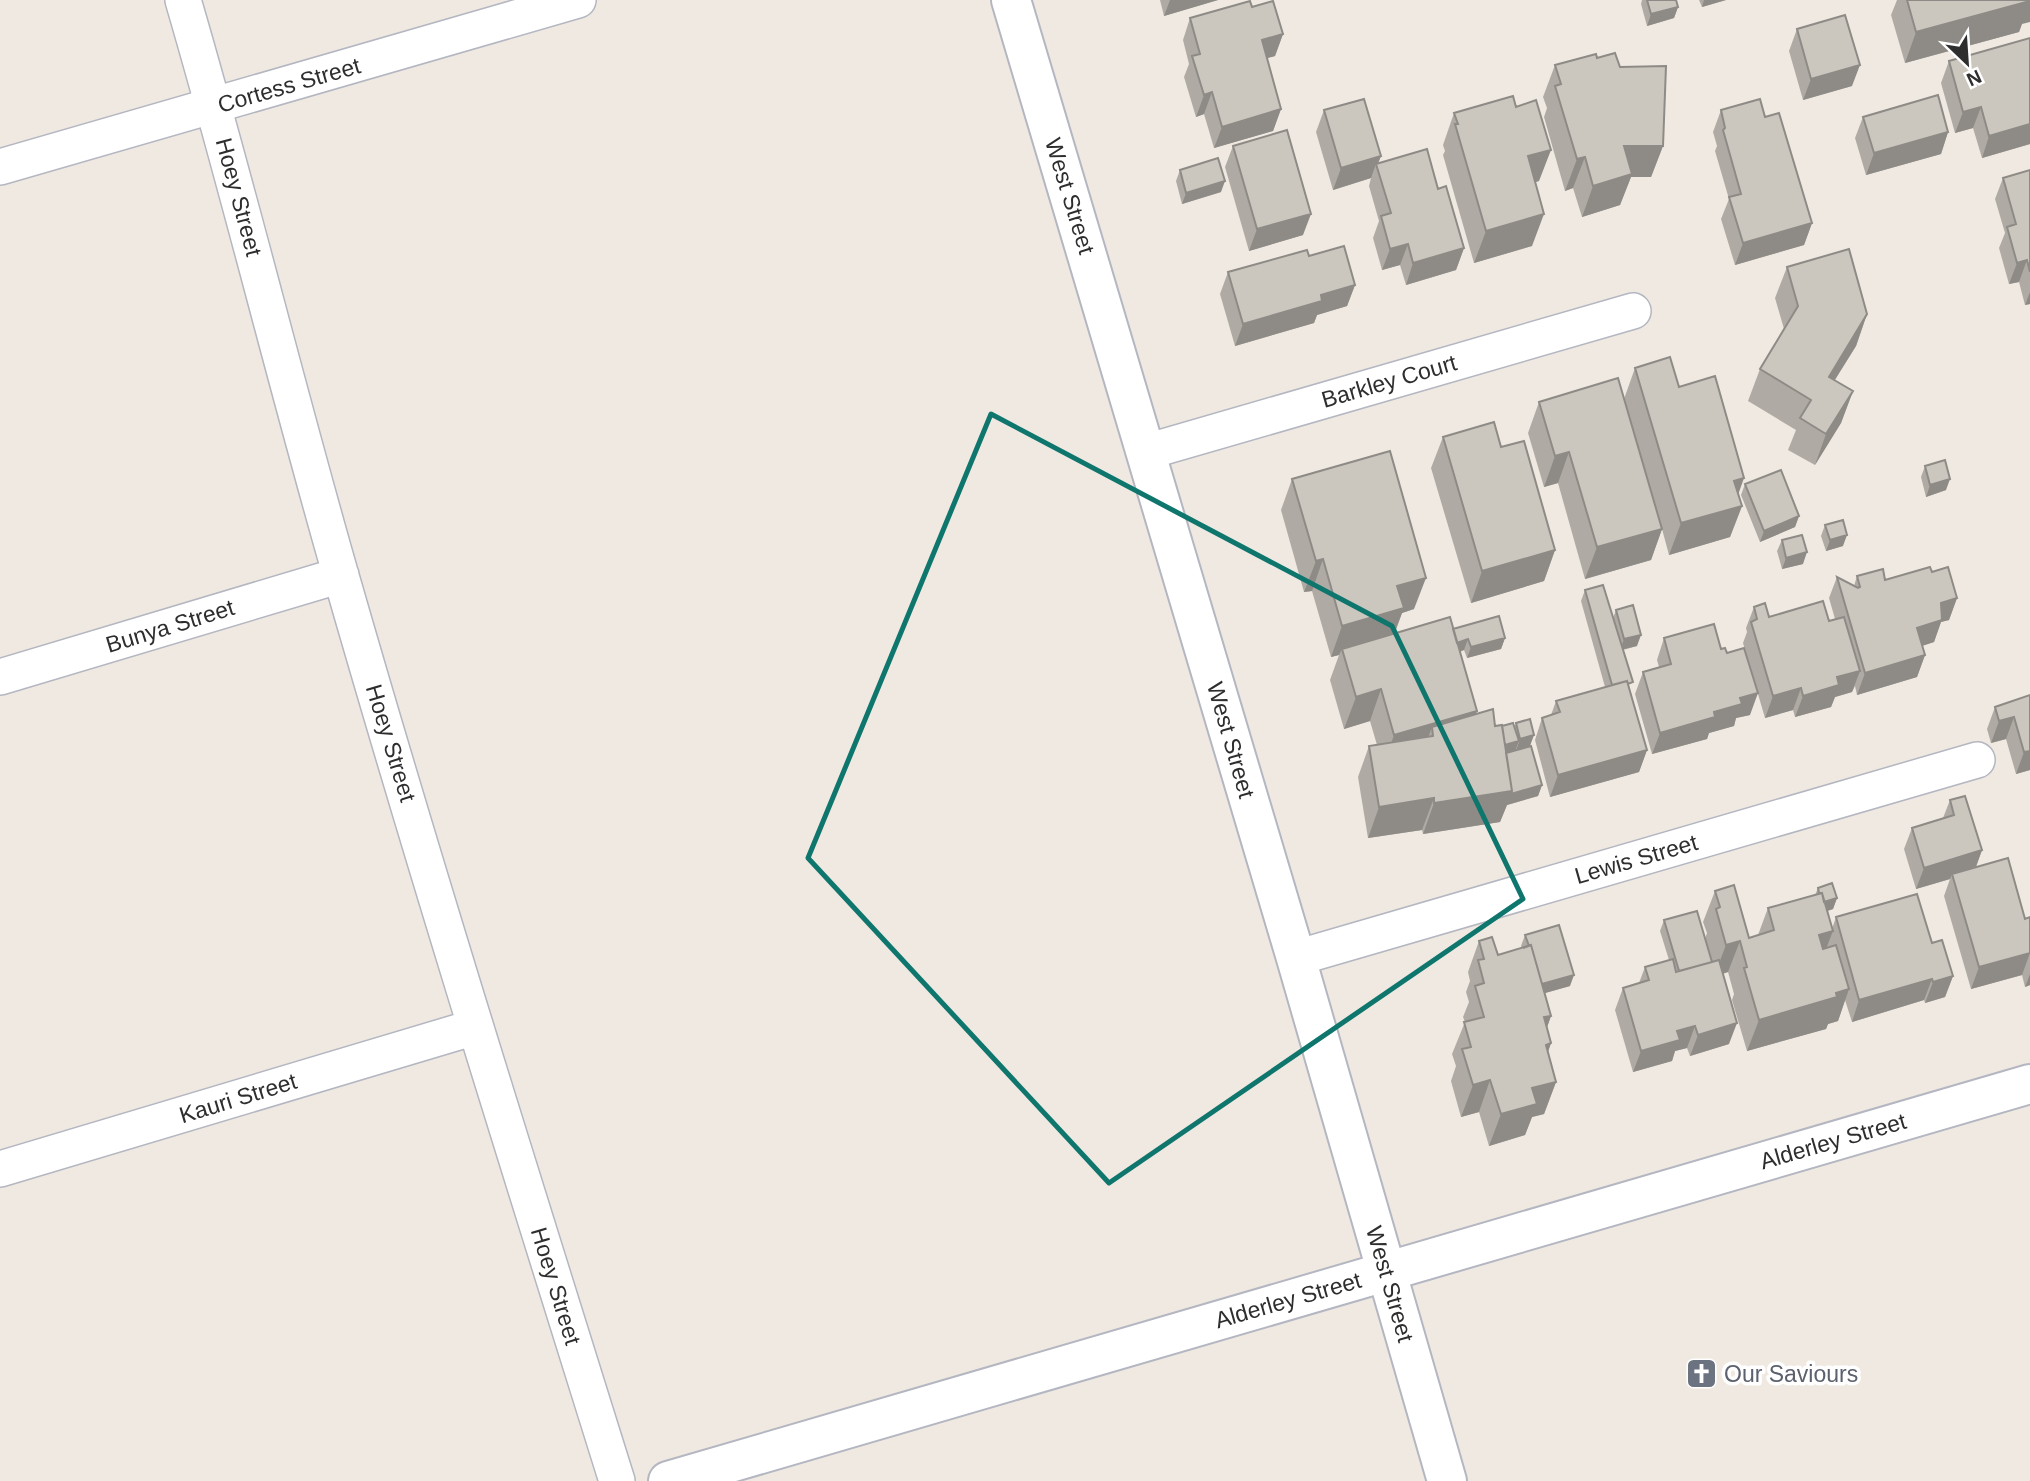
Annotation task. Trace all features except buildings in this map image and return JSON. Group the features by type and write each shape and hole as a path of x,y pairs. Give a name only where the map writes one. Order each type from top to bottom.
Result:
{"main road":[{"name":"West Street","path":"1012,0 1296,958 1447,1481"},
{"name":"Alderley Street","path":"668,1481 2030,1084"}],"street":[{"name":"Hoey Street","path":"183,0 215,106 341,575 475,1027 617,1481"},
{"name":"Cortess Street","path":"0,167 578,0"},
{"name":"Barkley Court","path":"1146,452 1633,311"},
{"name":"Bunya Street","path":"0,677 341,575"},
{"name":"Lewis Street","path":"1296,958 1977,760"},
{"name":"Kauri Street","path":"0,1169 475,1027"}],"highlighted area":[{"path":"991,414 1392,626 1523,899 1109,1183 808,858"}],"place":[{"name":"Our Saviours","path":"1701,1374"}]}
